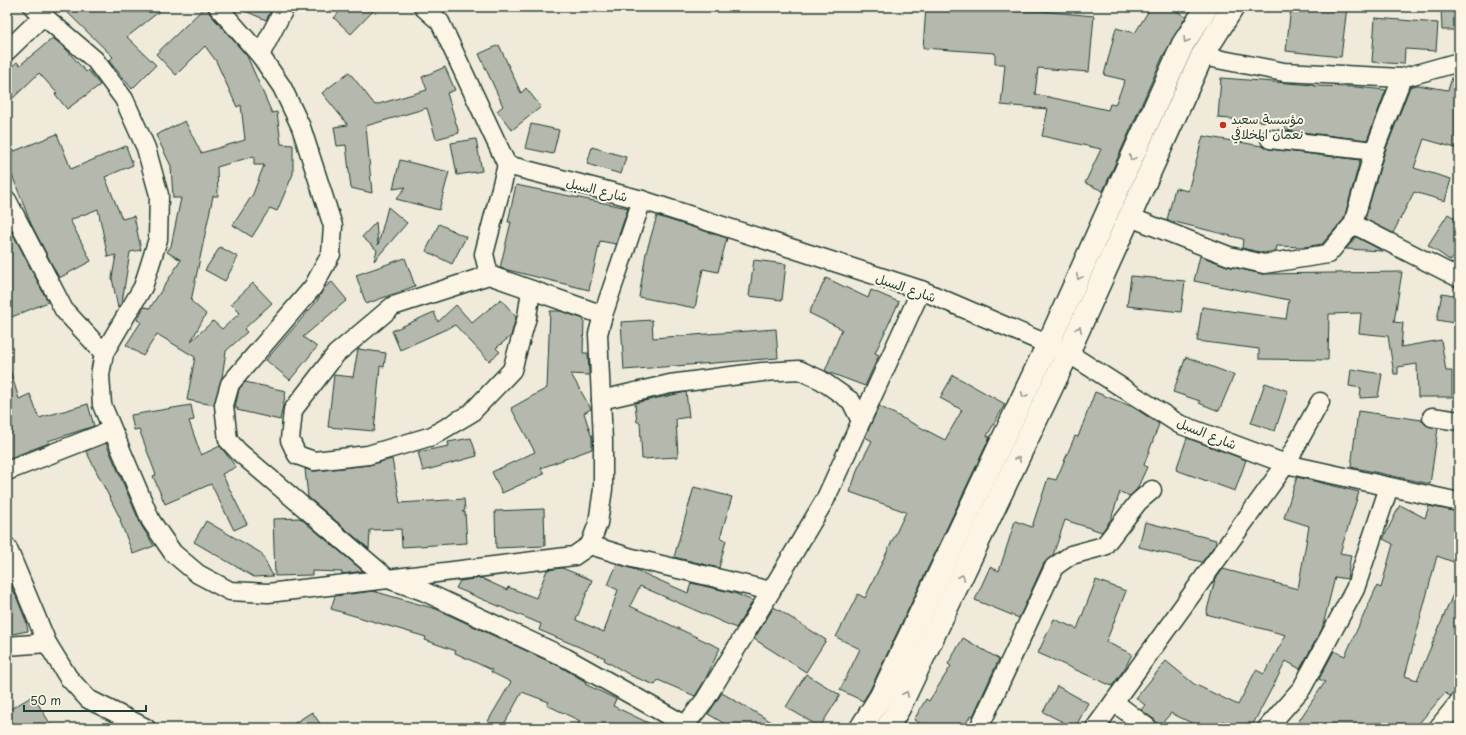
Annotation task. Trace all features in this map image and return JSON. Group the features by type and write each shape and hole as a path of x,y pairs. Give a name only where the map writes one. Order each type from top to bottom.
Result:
{"main road":[{"path":"861,728 881,696 1048,344 1183,44 1207,7"},
{"path":"887,728 899,708 1068,353 1202,56 1233,7"}],"street":[{"path":"218,7 260,55 282,87 302,127 333,226 331,254 312,287 230,384 224,405 228,440 239,452 388,579 423,591 566,658 684,726 705,700 825,500 921,290"},
{"path":"260,55 286,7"},
{"path":"423,7 440,22 507,166 484,254 489,275"},
{"path":"7,51 38,11 95,60 124,99 146,148 159,195 158,239 143,287 104,353 100,375 102,405 151,521 173,553 198,574 230,590 268,593 574,556 590,545 598,523 603,489 598,334 642,200"},
{"path":"1202,56 1284,72 1402,78 1459,62"},
{"path":"1130,217 1229,256 1264,264 1328,254 1353,224 1374,151 1402,78"},
{"path":"1270,139 1374,151"},
{"name":"شارع السبل","path":"507,166 642,200 921,290 1068,353 1180,424 1286,464 1459,502"},
{"path":"7,200 64,310 104,353"},
{"path":"1353,224 1459,278"},
{"path":"531,290 527,317 512,370 472,413 432,436 368,455 314,461 297,455 290,440 293,410 336,354 393,306 489,275 603,315"},
{"path":"601,400 670,384 762,372 800,370 821,380 851,401 862,421"},
{"path":"1095,728 1286,464 1320,402"},
{"path":"1432,417 1459,421"},
{"path":"7,471 112,430"},
{"path":"1266,728 1302,688 1355,589 1389,487"},
{"path":"979,728 1054,567 1071,555 1104,546 1138,502 1152,490"},
{"path":"590,545 632,558 771,591"},
{"path":"7,547 47,643 68,677 88,699 146,728"},
{"path":"7,646 47,643"},
{"path":"1114,702 1148,728"},
{"path":"1438,728 1459,702"}],"building":[{"path":"62,7 165,7 127,37 156,65 132,89 109,61 113,57"},
{"path":"205,7 208,7 210,14 247,56 272,113 277,112 281,144 293,145 293,174 277,211 270,208 252,237 233,225 253,194 264,165 254,165 254,156 217,167 218,196 213,196 191,301 206,314 191,341 213,321 222,329 240,313 231,304 253,283 272,303 244,329 247,332 226,351 222,377 214,405 187,400 195,357 157,334 143,356 126,345 141,322 137,320 144,307 150,308 181,260 167,252 171,246 181,198 173,198 171,166 156,135 185,121 201,153 245,140 241,105 237,107 216,61 205,46 176,75 156,54"},
{"path":"236,7 273,7 266,20"},
{"path":"344,7 377,7 351,34 334,18"},
{"path":"926,7 985,7 984,10 1040,11 1094,16 1089,72 1038,68 1035,94 1108,110 1110,104 1115,105 1125,80 1104,75 1116,28 1135,33 1151,7 1170,7 1186,17 1163,56 1103,191 1085,183 1101,149 1042,136 1048,109 1001,105 1005,64 995,64 995,53 923,48"},
{"path":"1291,7 1347,7 1341,57 1286,51"},
{"path":"1441,7 1459,7 1459,30 1442,30"},
{"path":"1375,18 1438,23 1436,51 1405,49 1404,64 1372,62"},
{"path":"53,38 66,49 86,72 88,70 100,85 67,109 55,94 57,93 39,73 7,104 7,71 17,62 20,65"},
{"path":"499,45 521,93 526,88 541,107 512,130 497,111 503,106 479,54"},
{"path":"445,67 455,90 447,93 459,133 436,139 427,108 366,126 372,193 351,188 346,145 337,146 334,127 348,125 322,93 349,72 375,105 427,90 422,77"},
{"path":"1459,73 1459,149 1424,139 1414,168 1451,179 1445,201 1414,192 1393,233 1365,219 1384,154 1410,87 1417,85 1448,90 1453,75"},
{"path":"1221,78 1314,86 1356,87 1386,90 1367,140 1285,130 1285,123 1218,118"},
{"path":"531,124 559,130 553,154 525,148"},
{"path":"57,134 71,169 126,146 133,165 105,177 122,219 134,216 141,250 130,252 122,302 118,308 112,278 116,255 108,257 98,209 70,220 91,261 59,278 31,224 7,162 7,154"},
{"path":"1203,136 1262,146 1269,149 1360,160 1344,219 1322,244 1304,247 1277,246 1276,251 1264,253 1242,248 1243,239 1167,220 1175,188 1188,191"},
{"path":"476,139 482,171 457,175 451,143"},
{"path":"592,147 626,157 621,174 587,164"},
{"path":"400,160 449,172 439,210 396,199 406,187 393,189"},
{"path":"516,185 628,208 616,244 600,241 589,290 500,268 511,222 508,222"},
{"path":"388,207 407,223 374,261 377,250 362,237 376,222 378,245"},
{"path":"1448,214 1459,221 1459,249 1451,261 1428,245"},
{"path":"657,216 727,238 718,272 703,269 695,308 639,297 646,253"},
{"path":"439,224 466,237 452,264 426,251"},
{"path":"12,232 48,302 7,319 7,234"},
{"path":"1356,237 1383,251 1346,249"},
{"path":"220,247 238,257 225,281 205,270"},
{"path":"1200,256 1227,266 1262,274 1402,272 1394,322 1403,323 1401,347 1441,340 1446,371 1452,371 1452,397 1418,397 1417,364 1398,367 1398,374 1394,374 1388,336 1359,333 1361,313 1329,314 1328,360 1259,359 1259,349 1197,341 1202,307 1286,319 1289,300 1194,281"},
{"path":"405,258 415,286 366,304 356,275"},
{"path":"754,260 786,264 782,300 749,296"},
{"path":"1131,276 1185,281 1181,312 1127,306"},
{"path":"826,278 868,298 871,290 899,302 875,353 879,355 865,386 825,371 842,329 809,313"},
{"path":"332,282 347,300 303,337 317,347 290,380 266,360 317,301 324,288"},
{"path":"1442,293 1459,296 1459,324 1437,320"},
{"path":"501,299 516,317 511,336 496,348 500,352 489,361 455,325 400,350 392,331 434,312 438,322 456,305 472,323"},
{"path":"550,311 560,311 584,319 583,353 588,353 589,375 571,374 591,409 584,413 592,438 592,449 541,468 544,474 502,493 492,472 535,452 511,408 547,388"},
{"path":"652,320 653,338 776,329 778,358 624,370 621,322"},
{"path":"358,349 386,353 384,367 380,366 374,431 328,427 334,375 353,377"},
{"path":"1186,357 1234,375 1219,411 1199,403 1200,401 1173,392"},
{"path":"1351,369 1382,374 1378,397 1360,398 1361,388 1349,386"},
{"path":"10,370 19,399 30,394 39,418 88,404 94,426 48,441 49,443 7,459 7,371"},
{"path":"953,375 1005,404 987,436 990,437 870,690 863,701 840,690 860,649 836,637 858,594 865,598 906,512 850,492 858,468 872,441 865,437 879,406 945,440 962,410 940,398"},
{"path":"245,382 286,391 280,420 237,410 238,408 235,408 239,389"},
{"path":"1265,383 1288,391 1275,431 1251,423"},
{"path":"686,392 689,417 676,419 678,457 642,459 640,422 637,422 635,403"},
{"path":"1095,392 1133,407 1159,424 1144,465 1147,467 1137,489 1130,496 1120,492 1111,519 1102,532 1065,520 1053,555 1044,563 1019,618 975,600 990,567 999,571 1015,521 1032,527 1048,478 1056,480 1075,436 1078,437"},
{"path":"191,405 194,420 189,421 201,455 220,446 236,467 222,474 247,524 234,530 211,484 165,504 153,476 156,475 139,429 134,430 131,415"},
{"path":"1358,411 1422,420 1426,425 1438,428 1430,484 1351,467"},
{"path":"471,438 477,456 423,471 418,452 449,446 448,442"},
{"path":"1187,438 1246,460 1235,491 1176,470"},
{"path":"106,443 141,525 154,546 133,554 120,521 121,520 86,451"},
{"path":"392,459 400,503 464,499 465,510 462,512 465,512 467,543 402,547 401,529 370,530 369,549 308,497 305,469 315,471 369,465"},
{"path":"1297,477 1359,492 1340,553 1351,555 1347,579 1335,577 1322,629 1300,669 1286,661 1251,728 1236,728 1223,721 1219,728 1202,728 1171,713 1158,728 1155,720 1141,710 1145,705 1136,698 1166,661 1194,684 1238,705 1256,670 1264,674 1286,635 1206,614 1215,580 1223,569 1298,589 1309,526 1284,518"},
{"path":"694,487 732,497 720,538 726,540 719,568 674,557"},
{"path":"1400,505 1425,518 1429,506 1459,512 1459,564 1437,556 1405,676 1417,680 1459,580 1459,686 1456,692 1450,696 1445,693 1415,728 1294,728 1325,682 1319,679 1334,651 1345,656 1377,586 1381,588 1393,544 1383,539"},
{"path":"544,509 545,546 496,548 495,511"},
{"path":"300,518 363,571 342,574 342,572 312,571 312,575 275,576 273,519"},
{"path":"206,521 261,553 273,576 254,577 194,542"},
{"path":"1145,522 1216,540 1215,545 1202,562 1139,547"},
{"path":"617,564 636,570 688,593 691,583 734,593 753,601 736,628 640,586 630,606 720,648 705,680 695,696 658,680 655,685 632,676 604,660 605,658 539,630 541,624 456,588 460,581 481,578 507,590 508,587 536,598 547,570 562,568 592,580 576,620 604,632 618,590 608,585"},
{"path":"1096,580 1126,591 1106,642 1132,654 1125,668 1112,686 1038,653 1054,619 1077,629"},
{"path":"12,586 26,621 28,631 7,635 7,587"},
{"path":"373,591 436,609 561,667 586,682 585,684 616,699 613,706 659,728 576,728 580,721 547,705 549,702 522,692 502,728 484,728 511,682 491,672 492,670 455,653 456,651 425,640 426,637 331,609 335,596"},
{"path":"774,607 826,640 806,672 754,639"},
{"path":"963,638 999,659 973,716 971,715 963,728 928,728 914,720 926,699 929,701 951,666 948,664"},
{"path":"806,674 840,695 820,727 786,707"},
{"path":"1057,686 1088,703 1075,728 1043,712"},
{"path":"722,693 782,728 732,728 708,714"},
{"path":"33,696 53,728 11,728 7,722 7,711"},
{"path":"312,712 323,728 287,728"}],"place":[{"name":"مؤسسة سعيد نعمان المخلافي","path":"1223,125"}]}
